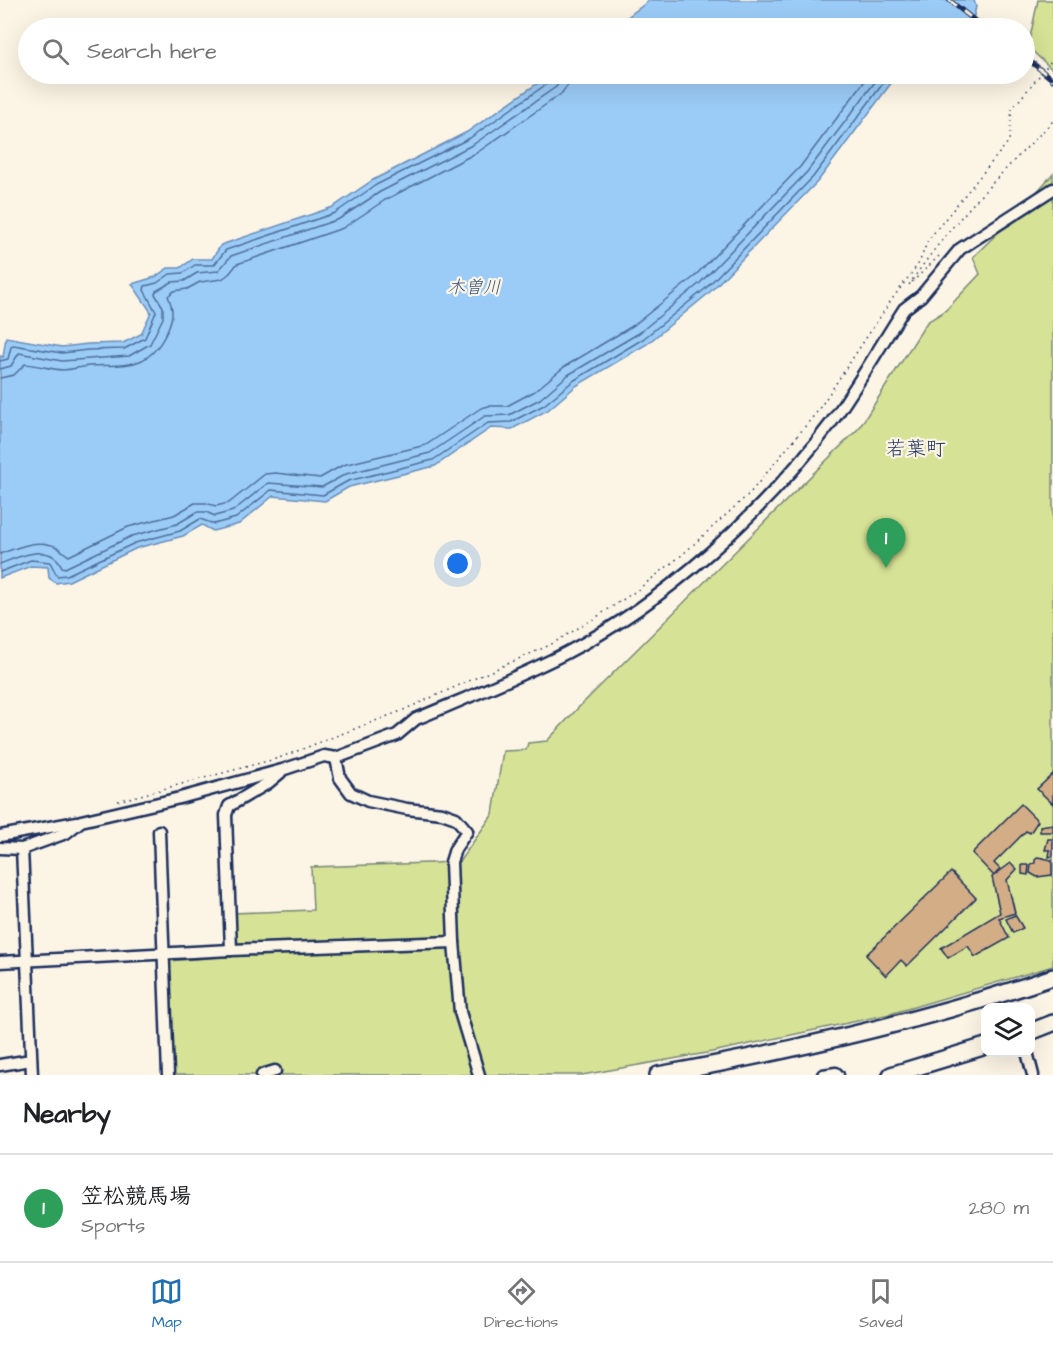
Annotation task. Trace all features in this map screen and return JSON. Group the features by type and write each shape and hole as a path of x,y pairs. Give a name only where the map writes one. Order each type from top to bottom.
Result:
{"street":[{"path":"0,836 81,821 180,798 324,756 336,758 397,735 416,719 566,653 614,625 666,588 742,524 792,470 831,422 904,309 921,296 960,249 1053,189"},
{"path":"336,758 340,778 351,793 368,801 442,813 456,818 467,831 455,849 451,862 454,942 460,1012 479,1075"},
{"path":"231,950 226,815 229,806 268,783 282,770"},
{"path":"0,848 22,849 66,832 81,821"},
{"path":"159,831 168,1075"},
{"path":"22,849 32,1075"},
{"path":"0,962 231,950 454,942"},
{"path":"658,1075 719,1064 897,1024 1053,977"},
{"path":"1035,1030 1053,1023"},
{"path":"891,1075 981,1048"},
{"path":"1029,1057 1033,1075"},
{"path":"0,1065 31,1060"},
{"path":"262,1075 275,1071"},
{"path":"823,1075 836,1073 838,1075"}],"path":[{"path":"1035,81 1053,59"},
{"path":"119,801 279,758 401,711 550,645 636,591 682,555 750,493 817,411 919,263 928,240 1009,141 1012,109 1032,84"},
{"path":"960,249 953,243 909,285 929,254 958,218 1053,121"}],"green space":[{"path":"1038,0 1053,0 1053,70 1035,53 1034,18"},
{"path":"1053,174 1053,966 890,1014 712,1052 582,1075 174,1075 168,961 235,956 233,913 313,910 311,867 459,862 493,814 503,751 526,750 528,743 547,741 859,428 927,322 945,311 980,274 973,257"}],"water":[{"path":"650,0 974,0 976,7 973,18 626,18"},
{"name":"木曽川","path":"537,84 891,84 818,181 709,293 647,344 576,386 548,410 512,429 491,428 435,466 349,487 325,501 273,496 239,524 213,531 202,525 183,536 137,548 69,581 56,583 49,578 48,567 31,566 0,578 0,356 3,357 6,337 62,347 123,343 141,334 151,312 132,284 155,277 168,268 180,268 193,259 212,259 221,245 333,207 373,180 467,132"}],"building":[{"path":"1053,774 1053,804 1037,789"},
{"path":"1021,804 1038,821 1030,833 1026,831 994,863 1000,869 994,876 972,853"},
{"path":"1053,824 1053,832 1040,832 1040,826"},
{"path":"1048,839 1053,839 1053,856 1049,857 1050,850 1045,850"},
{"path":"1038,857 1052,860 1052,875 1037,877 1030,873 1031,864 1035,863"},
{"path":"1011,863 1017,869 1007,880 1015,913 999,918 1009,938 975,957 968,946 948,958 941,948 1000,913 992,877"},
{"path":"1022,865 1029,865 1028,875 1022,874"},
{"path":"951,872 976,898 907,966 901,960 886,976 866,955"},
{"path":"1015,915 1023,928 1013,933 1006,919"}],"railway":[{"path":"949,0 972,18"},
{"path":"1035,65 1053,80"}],"place":[{"name":"笠松競馬場","path":"886,568"}],"district":[{"name":"若葉町","path":"916,448"}]}
